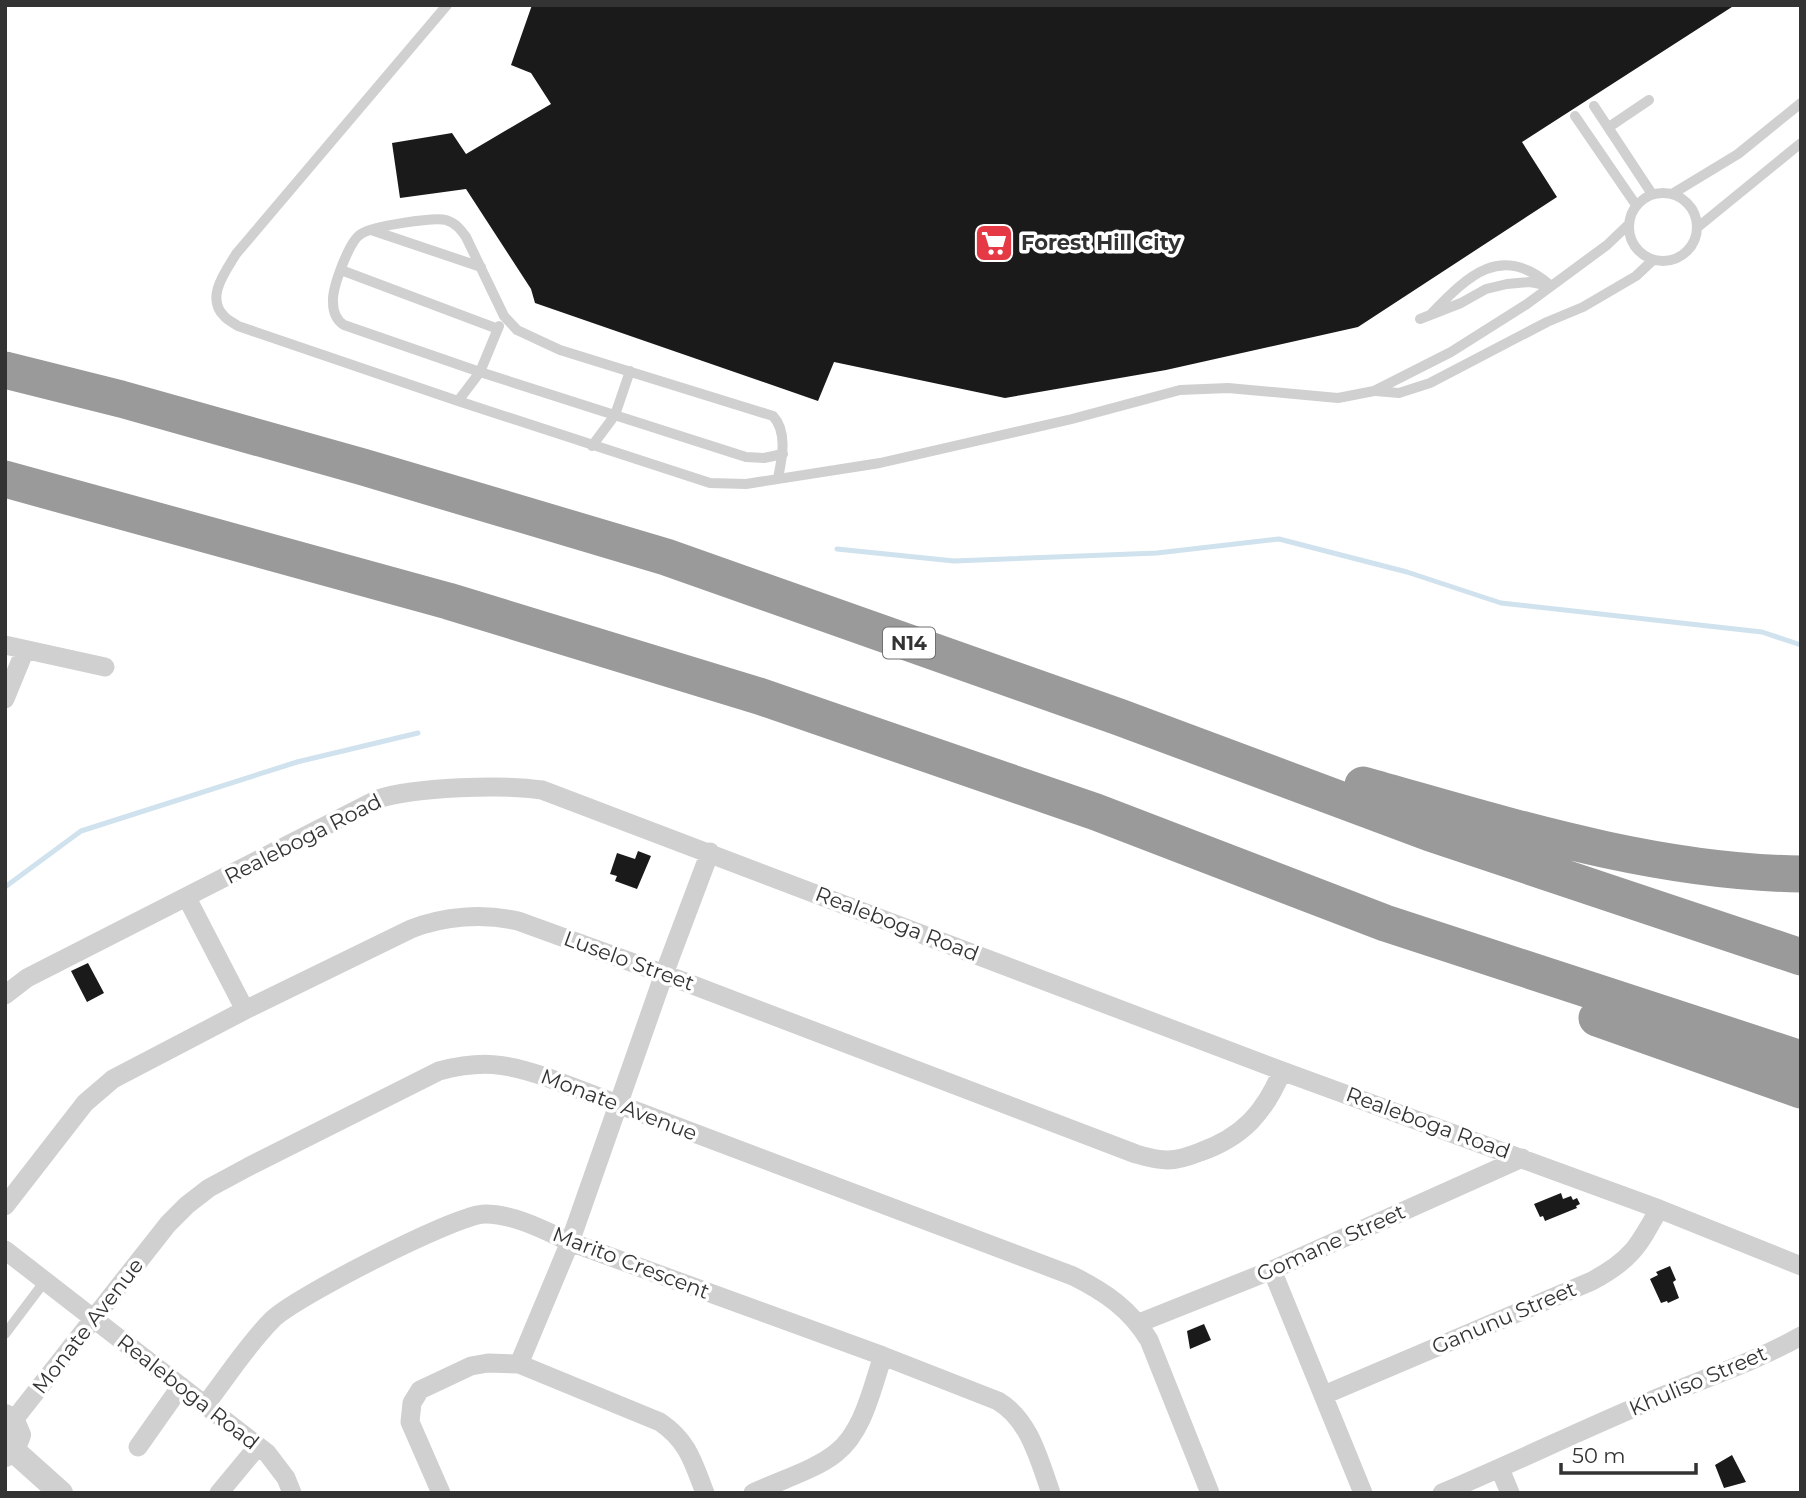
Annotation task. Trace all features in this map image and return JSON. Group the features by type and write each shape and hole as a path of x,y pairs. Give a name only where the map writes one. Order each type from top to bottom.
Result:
{"highway":[{"name":"N14","path":"5,370 121,399 666,557 1430,832 1801,957"},
{"path":"5,479 448,601 759,696 1096,812 1385,923 1801,1059"},
{"path":"1119,718 1608,850 1687,866 1801,874"},
{"path":"1385,923 1443,958 1495,980 1801,1090"}],"street":[{"path":"5,645 105,667"},
{"path":"5,699 25,650"},
{"name":"Realeboga Road","path":"5,995 27,978 378,799 403,793 512,788 542,790 1282,1070 1659,1209 1801,1266"},
{"path":"519,1364 570,1242 710,852"},
{"path":"187,898 245,1010"},
{"name":"Luselo Street","path":"5,1206 85,1103 113,1079 245,1010 411,929 456,918 492,917 518,921 1154,1159 1185,1157 1220,1144 1239,1132 1264,1107 1282,1070"},
{"name":"Monate Avenue","path":"9,1418 169,1224 209,1188 439,1071 480,1063 514,1066 619,1105 1073,1276 1116,1301 1139,1323 1149,1340 1210,1493"},
{"name":"Gomane Street","path":"1139,1323 1272,1269 1522,1158"},
{"name":"Ganunu Street","path":"1324,1395 1592,1281 1623,1263 1659,1209"},
{"name":"Marito Crescent","path":"206,1404 271,1320 301,1298 456,1221 484,1214 508,1217 981,1393 1008,1406 1029,1433 1051,1493"},
{"name":"Realeboga Road","path":"5,1250 258,1446 276,1464 292,1493"},
{"path":"1272,1269 1361,1492"},
{"name":"Khuliso Street","path":"1442,1493 1801,1336"},
{"path":"753,1493 822,1462 847,1442 866,1405 883,1356"},
{"path":"441,1493 410,1422 415,1398 420,1390 471,1366 488,1363 519,1364 660,1422 677,1434 690,1452 705,1493"},
{"path":"138,1447 181,1385"},
{"path":"9,1418 19,1435 9,1453 61,1493"},
{"path":"219,1493 258,1446"},
{"path":"1500,1469 1510,1493"}],"lane":[{"path":"447,5 236,254 220,280 216,300 223,316 238,326 592,446 710,483 746,484 880,463 1072,419 1180,390 1228,388 1338,398 1374,391 1399,393 1430,383 1547,322 1583,307 1636,276 1653,260"},
{"path":"1609,127 1649,100"},
{"path":"1672,194 1738,154 1801,103"},
{"path":"1594,106 1652,194"},
{"path":"1575,116 1636,205"},
{"path":"1698,227 1801,143"},
{"path":"1652,194 1672,194 1688,202 1693,209 1698,227 1697,236 1687,252 1671,261 1653,260 1634,246 1629,232 1636,205 1652,194"},
{"path":"778,478 783,454 777,421 769,413 560,350 517,330 504,316 467,237 458,226 448,220 437,219 370,229 354,240 341,270 332,302 338,321 344,326 746,457 764,458 783,454"},
{"path":"1374,391 1451,352 1527,304 1607,245 1629,224"},
{"path":"370,229 481,267"},
{"path":"1431,314 1456,288 1490,266 1510,263 1542,278 1551,286"},
{"path":"341,270 498,329"},
{"path":"1420,319 1461,303 1486,289 1530,282 1551,286"},
{"path":"458,401 480,372 504,316"},
{"path":"592,446 615,415 630,370"},
{"path":"1202,389 1220,380"},
{"path":"5,1334 45,1281"}],"building":[{"name":"Forest Hill City","path":"532,5 1735,5 1522,142 1557,197 1358,327 1166,370 1005,398 834,362 818,401 535,303 531,289 466,189 400,198 392,143 452,133 466,154 551,104 531,73 511,65"},
{"path":"638,851 651,856 637,889 615,881 617,876 610,874 617,853 635,859"},
{"path":"88,963 104,993 87,1002 71,971"},
{"path":"1561,1193 1563,1199 1571,1196 1573,1200 1577,1198 1580,1204 1577,1208 1545,1221 1534,1204"},
{"path":"1670,1266 1679,1298 1661,1303 1650,1279 1658,1275 1656,1272"},
{"path":"1204,1324 1211,1340 1190,1349 1187,1331"},
{"path":"1732,1455 1746,1482 1724,1488 1715,1465"}],"waterway":[{"path":"837,549 954,561 1157,553 1279,539 1407,572 1501,603 1762,632 1801,645"},
{"path":"5,887 81,831 297,762 418,733"}],"place":[{"name":"Forest Hill City","path":"994,243"}]}
